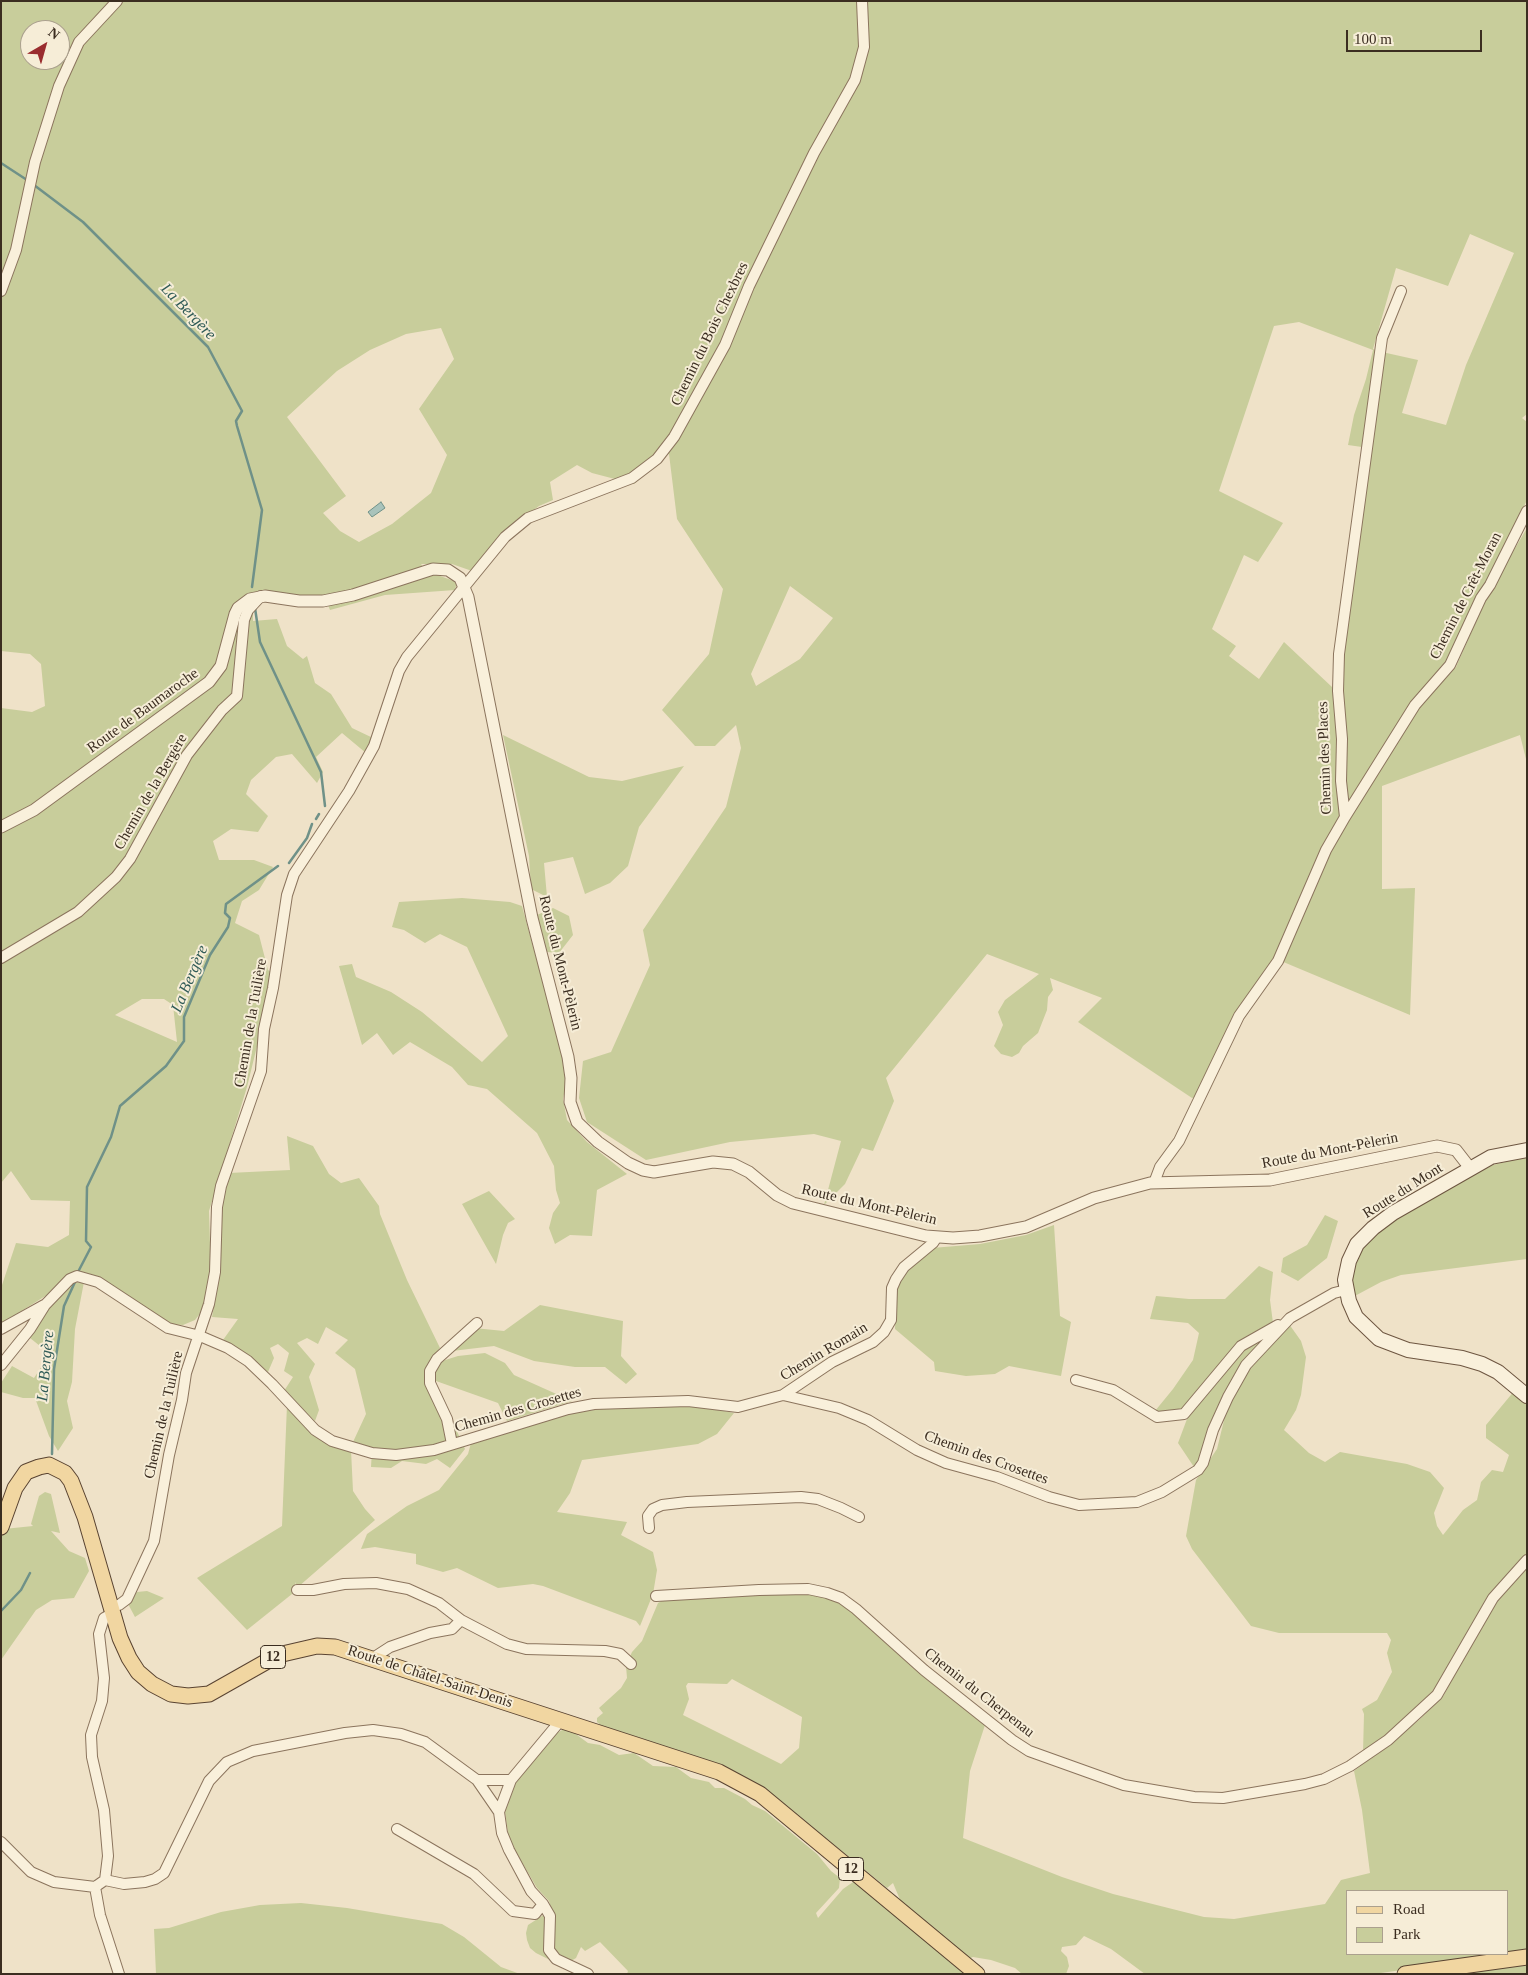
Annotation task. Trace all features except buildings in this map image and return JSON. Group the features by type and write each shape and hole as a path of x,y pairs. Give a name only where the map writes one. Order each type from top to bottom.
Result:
{"main road":[{"name":"Route du Mont","path":"1527,1150 1497,1154 1392,1213 1365,1235 1348,1261 1346,1290 1356,1317 1379,1339 1408,1350 1462,1358 1482,1364 1498,1372 1527,1396"},
{"name":"Route de Châtel-Saint-Denis","path":"1,1528 15,1488 26,1472 39,1467 49,1466 65,1473 71,1480 85,1517 128,1658 138,1672 152,1684 172,1694 188,1696 209,1694 258,1665 295,1649 317,1646 335,1647 374,1658 719,1772 750,1787 977,1974"},
{"path":"1405,1974 1527,1957"}],"street":[{"path":"1,291 16,250 39,146 63,77 80,42 117,1"},
{"name":"Chemin du Bois Chexbres","path":"465,586 520,523 541,512 609,489 632,478 657,459 674,437 724,345 749,286 814,153 855,80 864,47 862,1"},
{"name":"Chemin des Places","path":"1154,1183 1160,1167 1179,1140 1239,1016 1278,961 1326,850 1345,817 1341,781 1342,739 1338,691 1339,654 1382,338 1401,291"},
{"name":"Chemin de Crêt-Moran","path":"1345,817 1415,705 1450,665 1481,598 1490,585 1527,511"},
{"path":"261,596 311,602 337,599 433,569 448,570 460,578 465,586"},
{"name":"Route du Mont-Pèlerin","path":"465,586 532,918 568,1056 571,1078 570,1102 577,1122 598,1142 628,1163 647,1171 663,1172 713,1162 732,1164 749,1172 777,1195 793,1203 937,1237 970,1238 1026,1227 1099,1196 1154,1183 1275,1179 1437,1146 1456,1150 1470,1168"},
{"name":"Chemin de la Tuilière","path":"112,1610 128,1599 154,1541 169,1454 182,1400 186,1373 200,1336 215,1272 217,1207 221,1186 261,1071 264,1029 273,988 287,895 294,874 349,791 374,746 399,671 407,657 465,586"},
{"name":"Route de Baumaroche","path":"1,827 34,810 209,682 221,666 238,608 250,599 261,596"},
{"name":"Chemin de la Bergère","path":"1,958 78,912 116,877 130,859 187,755 216,717 237,696 244,620 248,610 261,596"},
{"name":"Chemin Romain","path":"783,1395 832,1362 873,1342 884,1332 891,1320 892,1288 896,1279 904,1267 933,1243 937,1237"},
{"name":"Chemin des Crosettes","path":"1,1365 30,1329 45,1305 70,1279 77,1276 98,1282 168,1328 200,1336 228,1348 248,1361 315,1430 332,1441 372,1453 396,1455 434,1450 568,1409 594,1404 688,1401 738,1408 783,1395 839,1408 868,1420 917,1450 946,1463 998,1477 1079,1505 1137,1502 1162,1492 1198,1470 1203,1463 1213,1430 1228,1397 1246,1365 1290,1318 1334,1293 1346,1290"},
{"path":"1,1329 45,1305"},
{"path":"1076,1380 1113,1390 1157,1417 1184,1414 1241,1346 1290,1318"},
{"path":"452,1444 447,1419 436,1400 430,1383 430,1370 437,1359 477,1323"},
{"path":"649,1528 648,1516 653,1509 662,1505 696,1502 801,1497 826,1502 859,1517"},
{"name":"Chemin du Cherpenau","path":"656,1596 808,1589 842,1598 924,1670 1012,1740 1029,1751 1124,1785 1194,1797 1223,1798 1324,1779 1350,1766 1388,1740 1437,1695 1493,1598 1527,1560"},
{"path":"297,1590 313,1590 344,1584 376,1583 408,1589 439,1604 461,1620 507,1644 526,1650 605,1650 620,1654 631,1664"},
{"path":"105,1880 108,1856 104,1810 92,1757 91,1735 104,1678 99,1634 102,1621 112,1610"},
{"path":"374,1658 390,1647 430,1633 452,1629 461,1620"},
{"path":"499,1812 511,1780 561,1720"},
{"path":"1,1842 31,1872 54,1882 95,1887 105,1880 124,1884 155,1879 164,1873 208,1781 227,1762 254,1751 344,1733 373,1730 392,1733 425,1742 477,1780 499,1812 502,1833 508,1850 531,1891 543,1904 550,1916 549,1950 556,1959 588,1974"},
{"path":"477,1780 511,1780"},
{"path":"397,1829 474,1874 513,1912 535,1914 543,1904"},
{"path":"95,1887 100,1915 118,1974"}],"green space":[{"path":"1,1 1527,1 1527,414 1522,418 1527,422 1527,500 1460,642 1347,808 1340,687 1342,647 1382,352 1418,360 1402,413 1446,425 1466,365 1514,253 1470,234 1448,286 1396,268 1373,349 1378,351 1362,447 1348,445 1354,415 1373,350 1299,322 1274,326 1219,491 1283,523 1258,562 1244,555 1212,629 1236,646 1229,656 1259,679 1284,642 1332,687 1336,700 1342,816 1276,960 1196,1097 1192,1098 1078,1022 1102,998 1050,978 1053,990 1048,997 1047,1010 1038,1033 1023,1046 1019,1053 1012,1057 1001,1054 994,1046 1003,1025 998,1012 1005,1000 1039,974 987,954 886,1078 894,1101 873,1151 862,1148 845,1184 824,1205 841,1141 814,1134 730,1142 646,1160 587,1122 579,1098 583,1061 611,1052 650,965 643,930 726,807 741,748 736,725 715,746 695,746 662,710 709,654 723,589 677,519 669,454 664,455 634,484 592,473 577,465 550,482 553,500 539,506 504,532 472,571 452,564 421,564 426,571 457,582 455,590 385,595 330,610 324,595 253,596 253,621 277,619 287,646 303,659 307,656 315,683 331,694 352,728 373,738 366,753 342,733 316,757 323,772 317,783 292,754 276,757 251,780 246,794 268,816 258,832 231,829 213,841 219,860 254,860 273,867 259,890 242,901 235,923 259,935 268,970 271,972 261,1030 247,1087 209,1211 211,1274 202,1311 195,1320 183,1325 168,1324 80,1274 1,1324 1,1288 16,1243 48,1247 69,1235 70,1201 31,1200 11,1171 1,1183 1,708 32,712 45,706 41,664 30,654 1,651","holes":["441,328 454,359 419,409 447,455 431,493 392,524 359,542 340,531 323,513 346,496 287,417 337,371 370,350 406,334","790,586 833,618 800,659 756,686 751,674","142,999 164,999 173,1005 177,1042 115,1015"]},
{"path":"1527,528 1527,763 1520,735 1382,786 1382,889 1415,888 1410,1015 1281,961 1329,853 1361,797 1418,709 1456,667 1489,592"},
{"path":"503,735 589,777 622,781 684,766 639,827 628,866 610,883 585,894 573,857 544,863 547,897 531,889 529,856"},
{"path":"462,898 510,902 522,906 564,1061 567,1079 563,1099 567,1120 587,1142 627,1174 597,1190 592,1236 570,1235 555,1244 549,1228 553,1213 560,1203 556,1190 554,1166 537,1133 487,1089 468,1085 452,1067 410,1042 393,1055 377,1033 362,1045 339,966 352,964 356,977 391,992 422,1012 482,1062 508,1036 467,947 440,934 425,943 404,930 392,927 399,902"},
{"path":"553,908 569,916 573,935 559,953 547,952 537,915"},
{"path":"287,1136 313,1146 329,1174 341,1183 359,1178 379,1206 380,1214 407,1280 440,1348 429,1362 425,1386 454,1425 465,1449 450,1468 437,1459 426,1464 402,1461 391,1468 371,1467 372,1450 353,1442 366,1414 355,1369 335,1353 348,1340 326,1327 318,1344 307,1338 297,1343 315,1364 309,1377 319,1410 315,1421 284,1391 293,1377 284,1371 289,1353 278,1344 270,1348 274,1358 268,1372 223,1340 238,1319 212,1317 219,1280 223,1195 229,1173 290,1170"},
{"path":"1527,1158 1527,1259 1401,1275 1381,1282 1351,1298 1351,1265 1361,1245 1414,1205 1493,1165"},
{"path":"489,1191 515,1219 508,1223 496,1264 462,1204"},
{"path":"1325,1215 1338,1221 1327,1258 1298,1281 1281,1272 1283,1258 1307,1245"},
{"path":"1054,1225 1060,1316 1071,1322 1061,1376 1009,1366 995,1374 966,1376 935,1371 934,1362 895,1329 896,1288 906,1269 932,1248 980,1244 1026,1235"},
{"path":"1259,1266 1273,1272 1270,1300 1273,1323 1240,1342 1183,1411 1159,1415 1155,1411 1193,1360 1199,1333 1188,1323 1150,1319 1156,1296 1189,1299 1225,1299"},
{"path":"84,1282 75,1329 72,1382 67,1401 73,1428 58,1451 49,1436 35,1398 23,1398 1,1392 1,1383 12,1366 34,1378 50,1354 30,1338 47,1308 72,1283"},
{"path":"540,1305 623,1321 621,1356 637,1374 626,1384 605,1367 575,1367 534,1361 494,1346 452,1351 474,1328 504,1331"},
{"path":"1289,1324 1301,1341 1306,1357 1301,1395 1296,1410 1284,1430 1309,1453 1325,1462 1340,1452 1407,1464 1430,1472 1444,1488 1434,1513 1437,1526 1443,1535 1463,1510 1477,1500 1481,1482 1492,1470 1503,1472 1509,1455 1486,1438 1486,1425 1515,1390 1527,1400 1527,1556 1439,1686 1423,1705 1387,1737 1363,1753 1364,1714 1362,1709 1377,1700 1392,1672 1387,1653 1391,1640 1387,1633 1279,1633 1251,1626 1192,1549 1186,1536 1196,1480 1217,1449 1227,1408 1244,1378 1268,1343"},
{"path":"1272,1332 1245,1363 1205,1451 1194,1467 1178,1443 1187,1419 1242,1347"},
{"path":"485,1353 505,1363 514,1375 572,1401 507,1421 498,1403 436,1381 433,1371 439,1362 458,1356"},
{"path":"688,1404 734,1413 717,1434 698,1444 582,1460 570,1493 557,1512 627,1522 621,1535 653,1552 657,1570 653,1594 640,1626 636,1621 543,1586 533,1584 498,1588 457,1568 443,1572 416,1564 416,1554 375,1547 361,1549 367,1534 407,1506 439,1490 468,1454 471,1443 563,1414 624,1406"},
{"path":"287,1405 310,1431 351,1450 353,1491 375,1520 298,1587 295,1582 297,1590 247,1630 197,1578 282,1526"},
{"path":"45,1492 51,1494 60,1533 51,1531 69,1551 85,1558 89,1571 74,1598 52,1600 36,1610 1,1660 1,1534 4,1529 33,1526 31,1524 39,1496"},
{"path":"1527,1566 1527,1952 1508,1955 1508,1890 1346,1890 1346,1955 1506,1955 1374,1974 1145,1974 1111,1949 1084,1936 1076,1945 1062,1947 1061,1951 1067,1957 1069,1966 1066,1974 1022,1974 1015,1968 991,1960 973,1957 966,1960 901,1902 893,1883 887,1888 773,1795 744,1776 667,1748 610,1734 597,1722 597,1718 603,1713 599,1708 621,1688 627,1678 626,1666 632,1652 642,1641 658,1603 665,1599 761,1594 819,1594 848,1607 985,1725 970,1771 963,1838 1062,1877 1113,1894 1204,1917 1234,1919 1325,1904 1341,1880 1370,1873 1362,1810 1354,1771 1419,1720 1444,1695 1484,1616","holes":["732,1679 802,1717 799,1748 781,1764 683,1715 689,1699 686,1686 688,1683 727,1684"]},
{"path":"147,1591 164,1598 135,1617 127,1602 137,1592"},
{"path":"564,1729 569,1729 588,1743 600,1745 619,1755 634,1753 653,1766 676,1767 691,1778 709,1782 715,1788 724,1788 765,1811 817,1854 831,1871 840,1878 839,1888 816,1913 818,1918 843,1889 856,1880 970,1974 627,1974 628,1971 600,1942 585,1951 581,1947 576,1958 566,1964 558,1964 536,1953 530,1948 527,1940 528,1925 545,1914 554,1919 549,1901 537,1888 509,1840 505,1812 516,1782 557,1733"},
{"path":"301,1903 347,1908 442,1924 464,1937 501,1967 520,1974 156,1974 154,1929 169,1928 221,1912 260,1905"},
{"path":"1527,1963 1527,1974 1461,1974"}],"water":[{"path":"381,502 385,508 372,517 368,512"}],"waterway":[{"name":"La Bergère","path":"1,163 27,180"},
{"name":"La Bergère","path":"34,185 83,222 208,347 242,411 236,421 237,426 262,510 252,587"},
{"name":"La Bergère","path":"255,608 260,642 321,772 325,806"},
{"name":"La Bergère","path":"316,819 319,814"},
{"name":"La Bergère","path":"289,863 307,838 312,824"},
{"name":"La Bergère","path":"78,1272 91,1247 86,1241 87,1187 111,1137 120,1106 166,1066 184,1041 184,1017 210,955 228,927 230,918 225,913 226,904 278,866"},
{"name":"La Bergère","path":"52,1454 54,1369 64,1306 75,1282"},
{"name":"La Bergère","path":"1,1611 21,1590 30,1573"}]}
